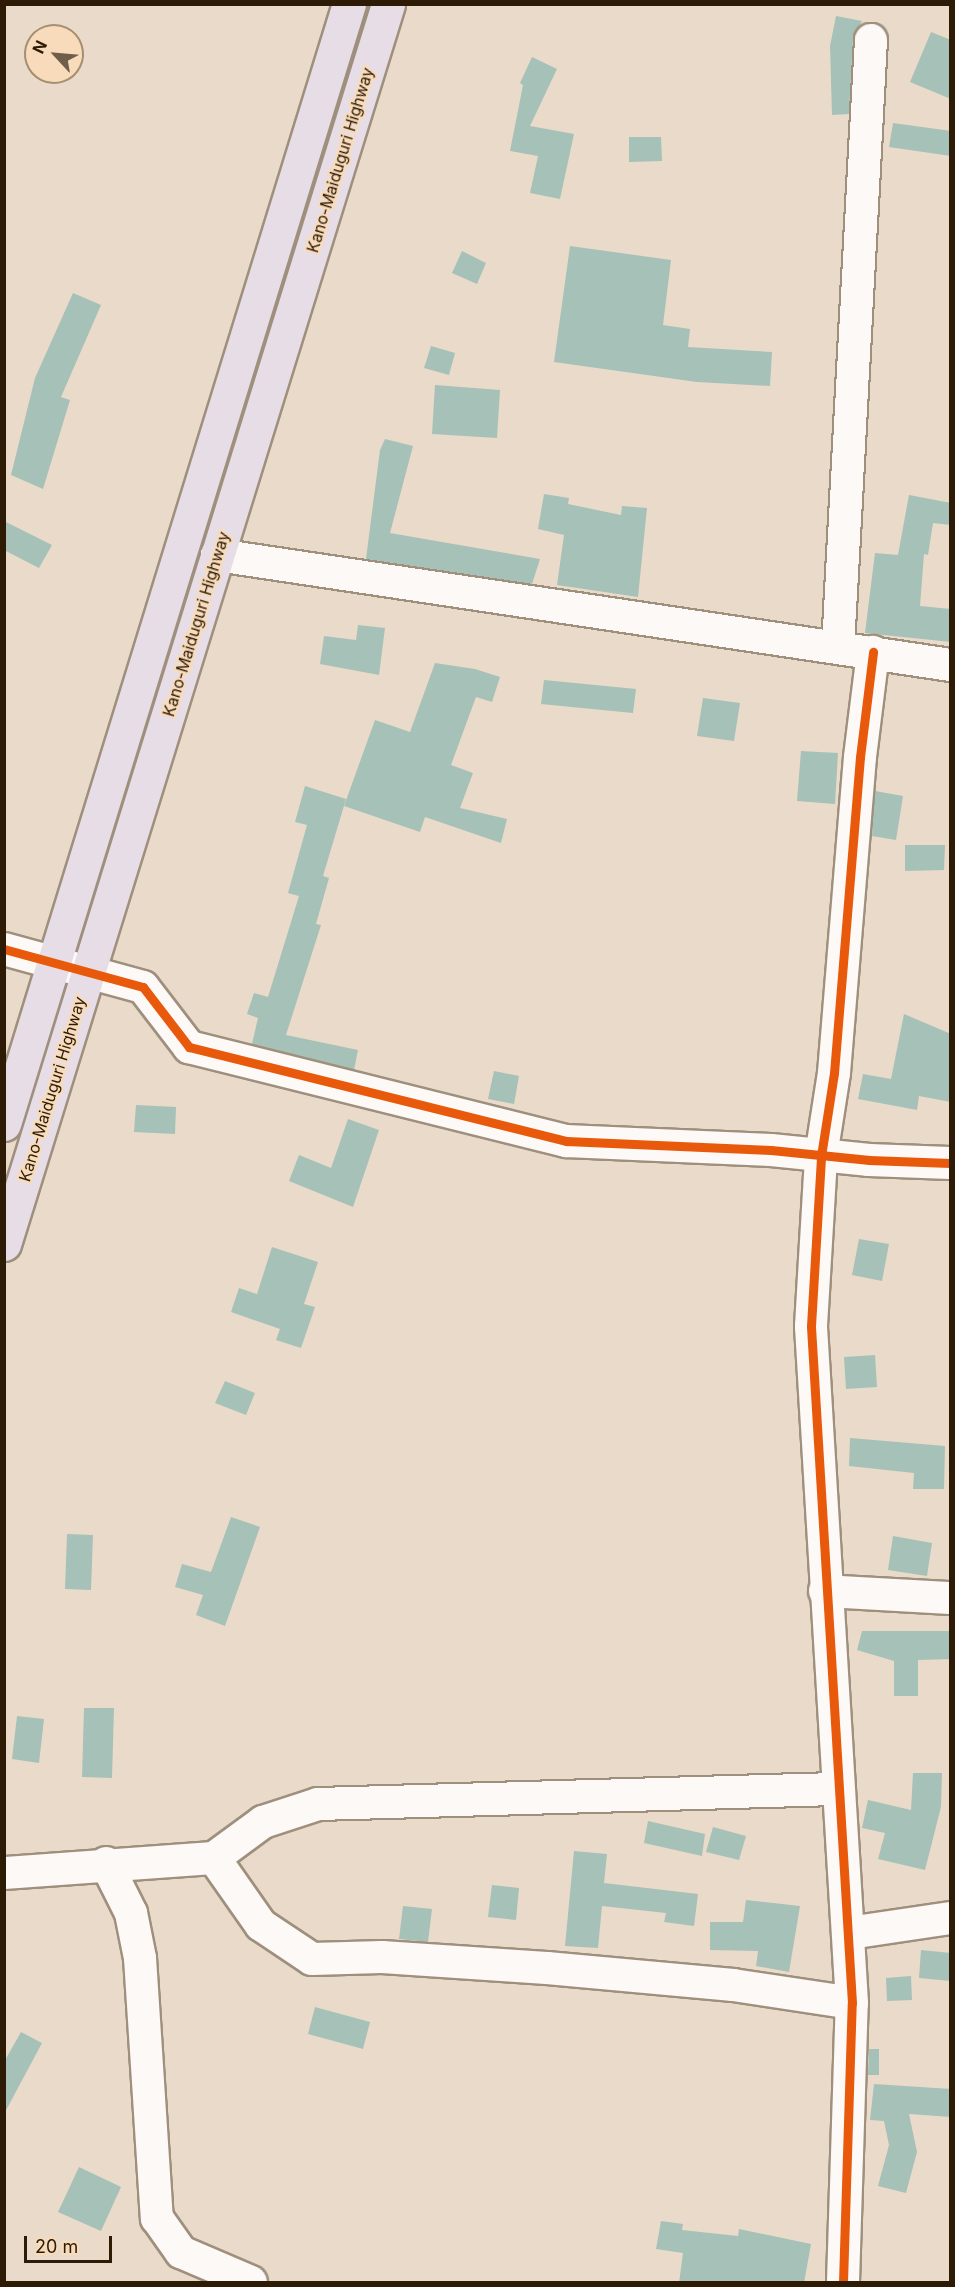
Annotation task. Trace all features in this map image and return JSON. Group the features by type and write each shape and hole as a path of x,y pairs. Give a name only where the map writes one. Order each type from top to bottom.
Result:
{"highway":[{"path":"4,1124 349,4"},
{"name":"Kano-Maiduguri Highway","path":"4,1244 388,4"}],"street":[{"path":"838,647 871,40"},
{"path":"218,555 951,664"},
{"path":"843,2283 852,2003 825,1591 811,1326 821,1156 834,1073 873,652"},
{"path":"4,949 87,974 143,987 189,1047 324,1083 566,1141 771,1149 821,1156 951,1163"},
{"path":"825,1591 951,1598"},
{"path":"4,1873 106,1863 214,1858 263,1822 318,1804 837,1789"},
{"path":"214,1858 261,1925 312,1959 382,1958 547,1968 733,1985 852,2003"},
{"path":"106,1863 131,1912 140,1958 157,2218 182,2252 250,2283"},
{"path":"849,1932 951,1918"}],"building":[{"path":"836,16 862,21 853,39 849,114 832,115 830,46"},
{"path":"931,32 951,40 951,99 910,82"},
{"path":"532,57 557,69 530,126 574,134 560,199 530,193 538,156 510,151 523,85 520,83"},
{"path":"893,123 951,131 951,156 889,147"},
{"path":"629,137 661,137 662,161 629,162"},
{"path":"570,246 671,260 663,325 690,329 688,347 772,352 770,386 697,382 554,362"},
{"path":"462,251 486,263 477,284 452,273"},
{"path":"73,293 101,305 61,397 70,400 43,489 11,475 35,378"},
{"path":"431,346 455,353 449,375 424,368"},
{"path":"435,385 500,390 497,438 432,434"},
{"path":"385,439 413,446 390,533 540,559 532,584 366,559 380,450"},
{"path":"544,494 569,498 568,504 621,515 622,506 647,508 638,597 557,585 564,535 538,529"},
{"path":"909,495 951,503 951,525 933,523 928,555 924,554 920,606 951,609 951,642 865,633 875,553 898,555"},
{"path":"4,521 52,545 39,568 4,550"},
{"path":"358,625 385,628 379,675 320,664 324,636 356,640"},
{"path":"435,663 475,669 500,677 492,702 476,697 451,765 473,773 460,808 507,819 501,843 425,817 420,832 344,806 375,720 410,732"},
{"path":"544,680 636,689 633,713 541,704"},
{"path":"703,698 740,703 734,741 697,736"},
{"path":"801,751 838,753 835,804 797,801"},
{"path":"305,786 346,799 323,876 329,878 316,924 321,925 286,1035 358,1050 354,1070 252,1044 258,1018 247,1014 254,993 268,997 299,896 288,893 307,825 295,822"},
{"path":"875,791 903,796 896,840 872,836"},
{"path":"905,845 945,845 944,870 905,871"},
{"path":"904,1014 951,1034 951,1102 919,1096 917,1110 858,1099 863,1074 891,1079"},
{"path":"494,1071 519,1076 514,1104 488,1099"},
{"path":"136,1105 176,1107 175,1134 134,1132"},
{"path":"348,1119 379,1130 353,1207 289,1181 299,1155 331,1168"},
{"path":"859,1239 889,1244 882,1281 852,1275"},
{"path":"272,1247 318,1262 304,1304 315,1307 301,1348 276,1340 280,1329 231,1312 239,1288 257,1294"},
{"path":"875,1355 877,1387 846,1389 844,1357"},
{"path":"225,1381 255,1393 246,1415 215,1403"},
{"path":"850,1438 945,1446 944,1489 913,1489 914,1473 849,1466"},
{"path":"231,1517 260,1527 225,1626 196,1615 203,1595 175,1587 182,1564 211,1572"},
{"path":"67,1534 93,1535 91,1590 65,1589"},
{"path":"893,1536 932,1543 927,1576 888,1570"},
{"path":"862,1631 951,1631 951,1659 918,1660 918,1696 894,1696 894,1661 857,1650"},
{"path":"84,1708 114,1708 112,1778 82,1777"},
{"path":"17,1716 44,1719 39,1763 12,1759"},
{"path":"913,1773 942,1773 941,1807 925,1870 878,1859 885,1833 862,1828 868,1800 911,1810"},
{"path":"648,1821 705,1834 702,1856 644,1843"},
{"path":"713,1827 746,1836 739,1860 706,1852"},
{"path":"574,1851 607,1854 604,1883 698,1894 694,1926 664,1922 666,1913 602,1906 598,1948 565,1946"},
{"path":"492,1885 519,1888 516,1920 488,1917"},
{"path":"746,1900 800,1906 789,1972 756,1966 758,1951 710,1950 710,1922 743,1922"},
{"path":"403,1906 432,1909 428,1942 399,1939"},
{"path":"921,1950 951,1953 951,1981 919,1978"},
{"path":"911,1976 912,2000 887,2001 886,1978"},
{"path":"315,2007 370,2022 363,2049 308,2034"},
{"path":"21,2032 42,2043 4,2114 4,2062"},
{"path":"869,2049 879,2049 879,2075 868,2075"},
{"path":"874,2084 951,2089 951,2117 909,2114 917,2152 906,2193 878,2186 889,2145 884,2121 870,2120"},
{"path":"79,2167 121,2187 101,2231 58,2212"},
{"path":"661,2221 683,2224 682,2230 738,2236 739,2229 811,2244 804,2283 679,2283 683,2253 656,2249"}],"cycle path":[{"path":"843,2282 852,2003 811,1326 821,1156 834,1073 860,757 873,652"},
{"path":"4,949 143,987 189,1047 566,1141 771,1150 869,1160 950,1163"}]}
